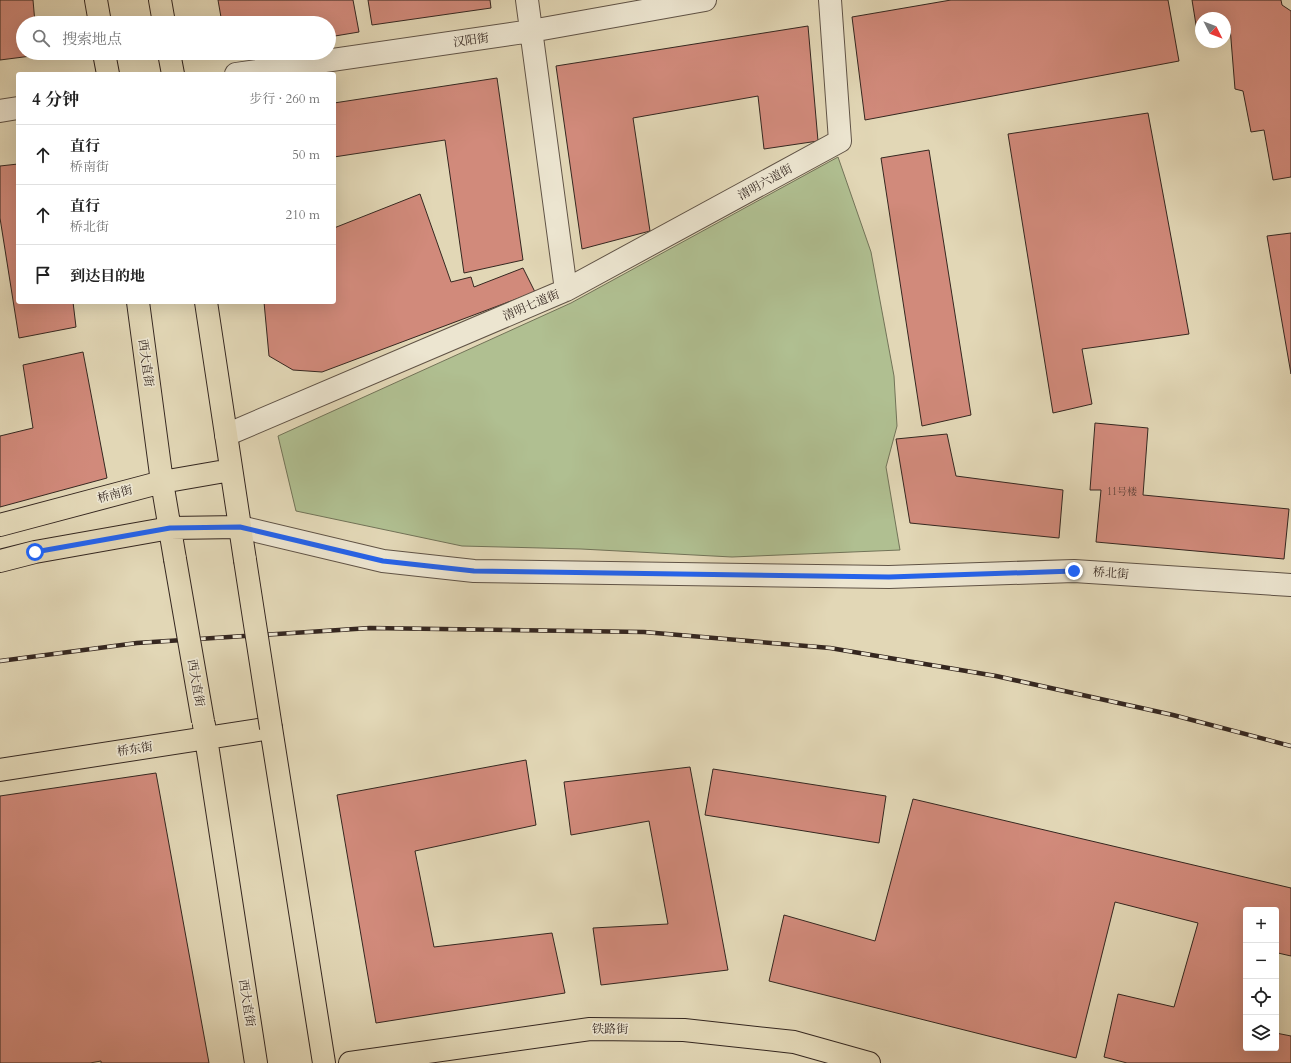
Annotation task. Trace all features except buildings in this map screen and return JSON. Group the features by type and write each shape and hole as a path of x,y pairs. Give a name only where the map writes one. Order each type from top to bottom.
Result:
{"main road":[{"path":"96,0 99,16"},
{"path":"160,0 163,16"},
{"path":"105,60 108,72"},
{"path":"170,60 173,72"},
{"name":"西大直街","path":"138,304 162,482 204,730 256,1063"},
{"path":"206,304 324,1063"},
{"name":"桥南街","path":"0,525 162,482 231,470"},
{"path":"0,561 35,552 170,528 240,527"},
{"name":"桥东街","path":"0,770 204,730 271,728"},
{"name":"铁路街","path":"350,1063 590,1029 684,1030 794,1042 870,1063"}],"street":[{"name":"清明七道街","path":"226,435 566,290 527,0"},
{"name":"汉阳街","path":"336,59 531,31 705,0"},
{"name":"清明六道街","path":"566,290 840,141 830,0"},
{"name":"汉阳街","path":"250,72 332,60"},
{"path":"0,111 16,108"},
{"name":"桥北街","path":"240,527 383,561 474,571 889,577 1074,571 1291,585"}],"green space":[{"path":"838,157 871,252 894,376 897,426 886,467 900,550 732,557 581,549 462,546 296,511 278,436 571,303"}],"railway":[{"path":"0,661 137,643 370,628 644,632 830,648 996,676 1173,715 1291,746"}],"route":[{"path":"35,552 170,528 240,527 383,561 474,571 889,577 1074,571"}]}
